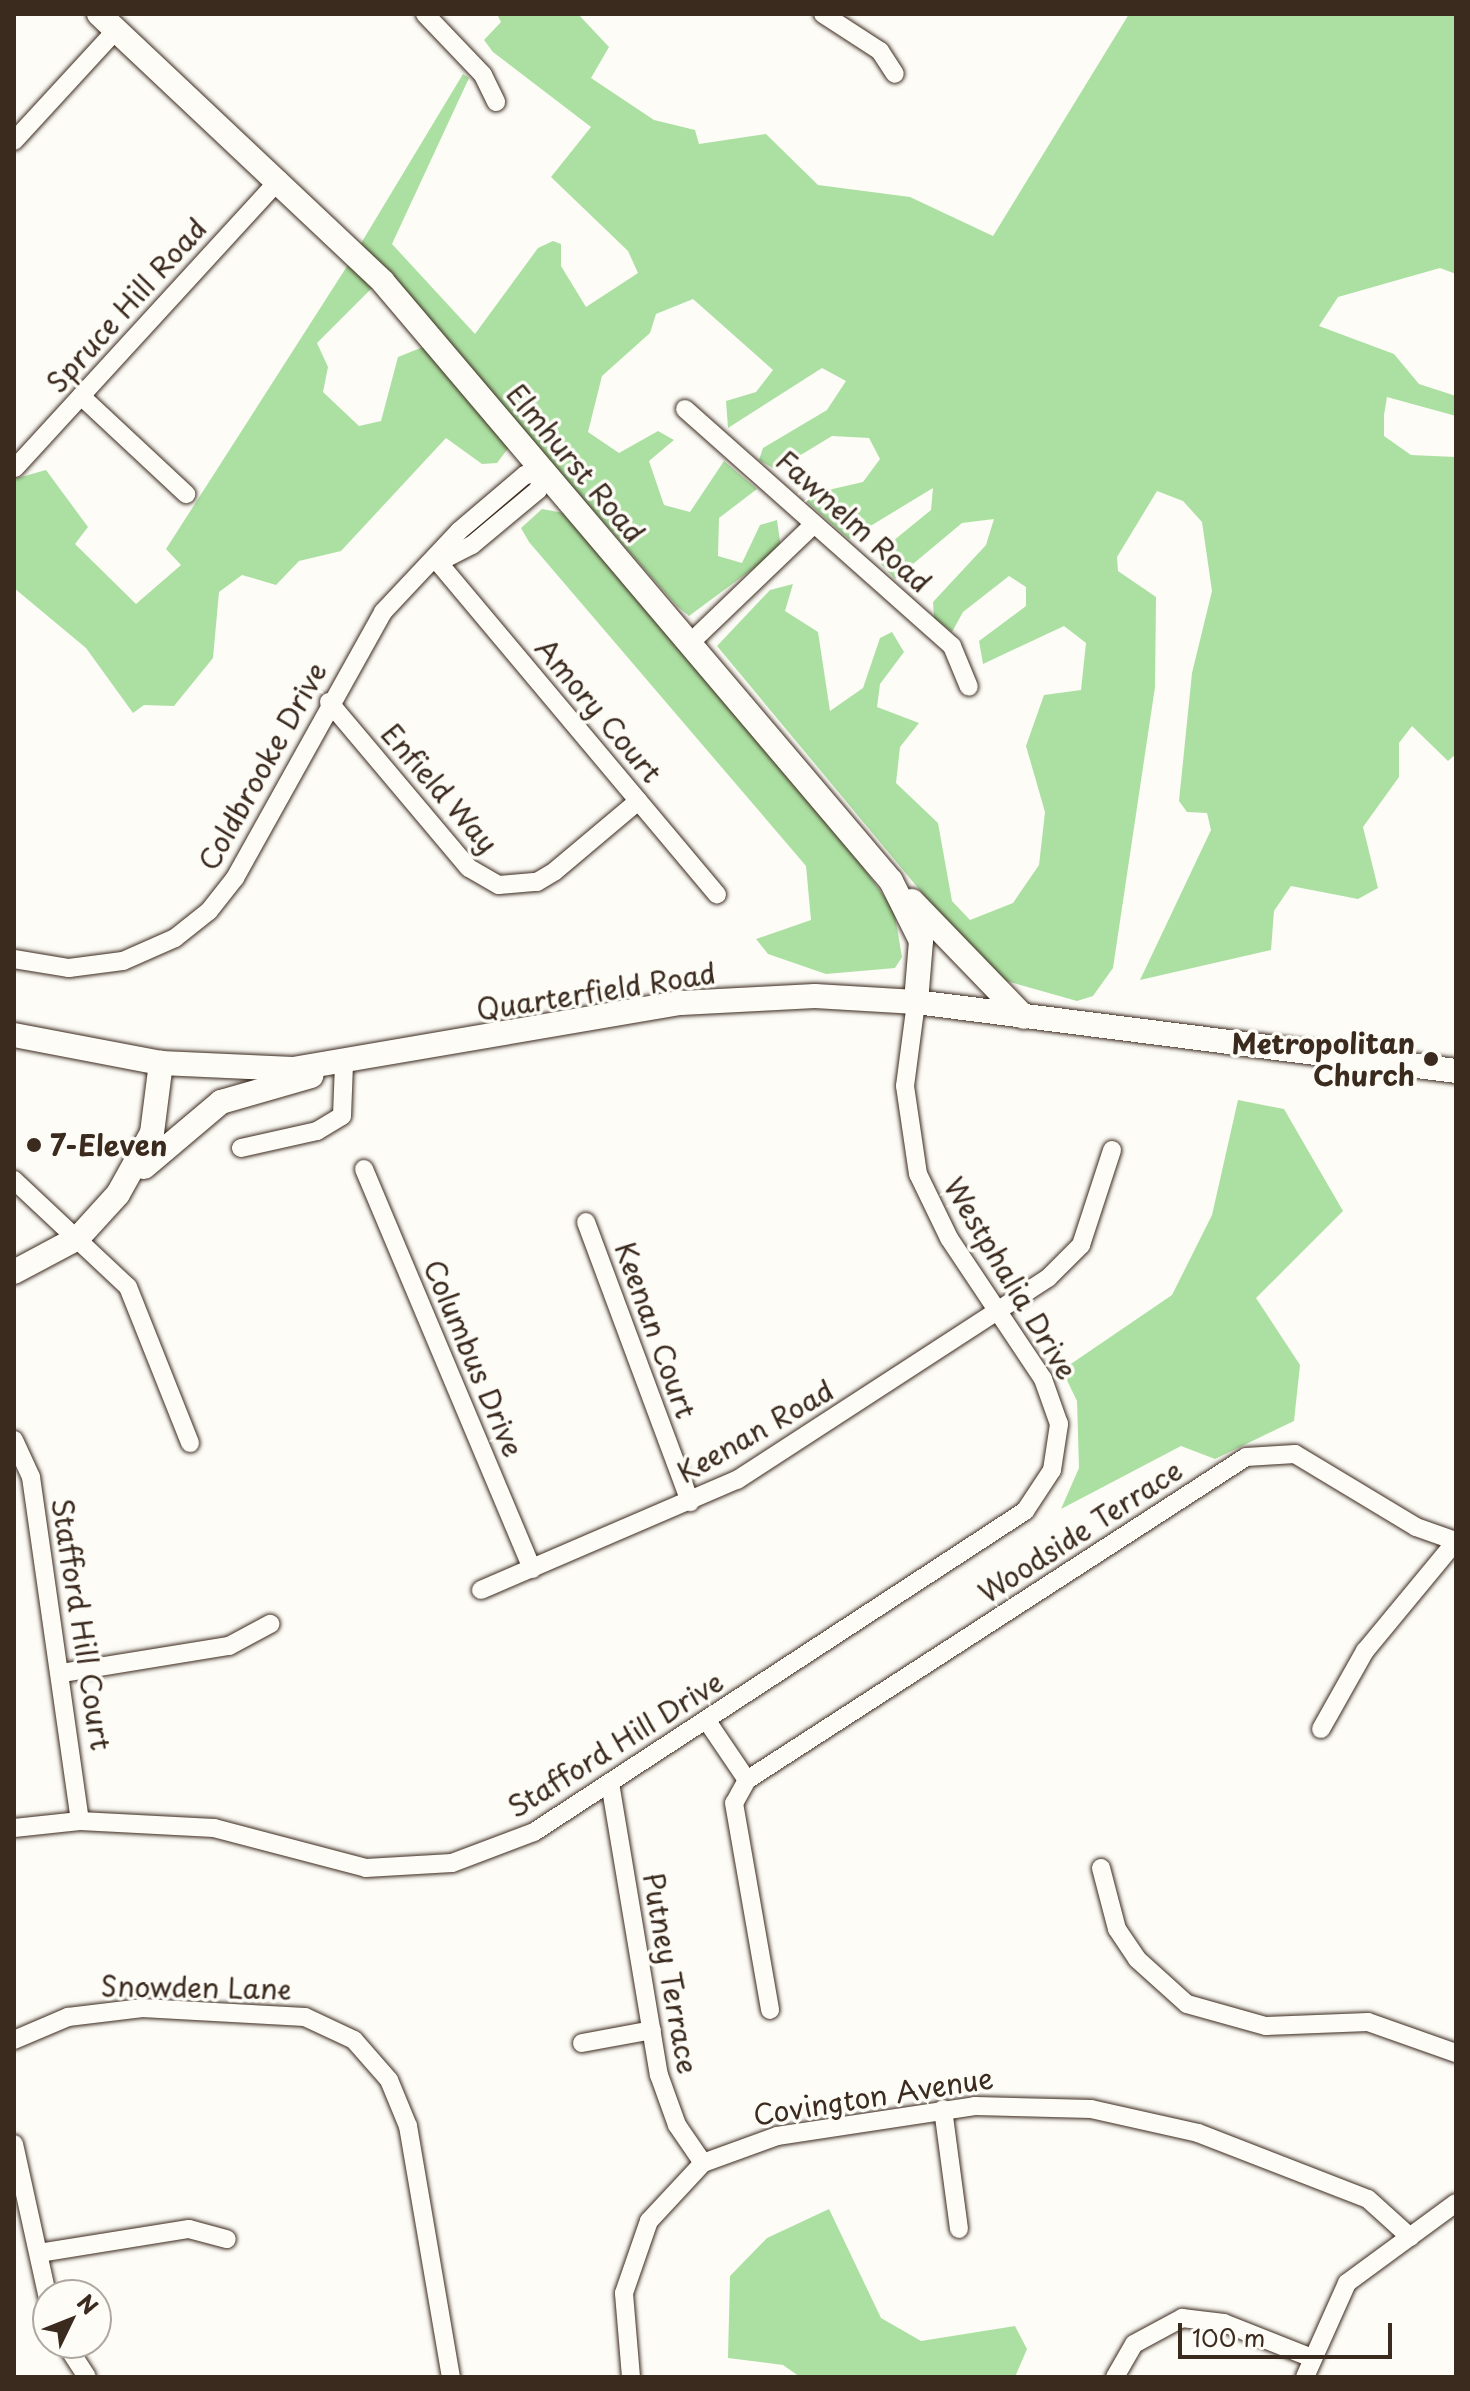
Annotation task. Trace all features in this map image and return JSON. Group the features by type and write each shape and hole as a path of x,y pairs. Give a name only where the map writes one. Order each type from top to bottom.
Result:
{"main road":[{"name":"Elmhurst Road","path":"108,22 279,180 383,282 891,881 921,941 916,1002"},
{"path":"891,881 1024,1017"},
{"name":"Quarterfield Road","path":"14,1035 161,1063 338,1065 681,1003 802,996 916,1002 1456,1071"},
{"path":"118,1194 152,1133 161,1063"},
{"path":"14,1272 78,1238 118,1194 213,1107 338,1065"}],"street":[{"path":"425,14 483,75 496,102"},
{"path":"823,14 880,51 895,74"},
{"path":"14,141 108,22"},
{"name":"Spruce Hill Road","path":"15,468 279,180"},
{"path":"81,396 186,494"},
{"name":"Fawnelm Road","path":"685,409 952,646 969,687"},
{"name":"Coldbrooke Drive","path":"14,959 97,967 150,952 193,925 235,878 329,702 383,612 438,562 459,531 525,475 544,472"},
{"path":"689,644 814,524"},
{"name":"Amory Court","path":"438,562 717,894"},
{"name":"Enfield Way","path":"329,702 469,868 499,885 546,877 638,801"},
{"name":"Westphalia Drive","path":"916,1002 905,1086 918,1174 931,1208 1043,1379 1059,1440"},
{"path":"241,1148 317,1131 342,1116 338,1065"},
{"name":"Keenan Road","path":"481,1590 690,1502 768,1462 998,1311 1081,1245 1112,1150"},
{"name":"Columbus Drive","path":"364,1169 532,1569"},
{"path":"14,1180 128,1287 190,1443"},
{"name":"Keenan Court","path":"586,1222 690,1502"},
{"name":"Stafford Hill Court","path":"14,1440 31,1477 62,1673 80,1821"},
{"name":"Stafford Hill Drive","path":"14,1828 80,1821 214,1828 342,1865 417,1870 508,1844 707,1721 1012,1521 1045,1485 1059,1440"},
{"name":"Woodside Terrace","path":"747,1780 1246,1457 1295,1454 1416,1527 1456,1541 1365,1651 1321,1729"},
{"path":"62,1673 229,1646 270,1624"},
{"path":"707,1721 747,1780 734,1803 770,2010"},
{"name":"Putney Terrace","path":"610,1783 666,2101 703,2163"},
{"path":"1101,1868 1117,1929 1137,1959 1187,2004 1266,2026 1368,2022 1456,2053"},
{"name":"Snowden Lane","path":"14,2040 68,2017 142,2008 305,2017 354,2040 389,2080 408,2126 451,2377"},
{"path":"582,2043 652,2030"},
{"name":"Covington Avenue","path":"631,2377 623,2318 629,2268 662,2202 703,2163 777,2136 943,2109 1046,2105 1164,2122 1368,2199 1410,2237"},
{"path":"943,2109 959,2229"},
{"path":"14,2144 44,2279"},
{"path":"1305,2377 1347,2283 1456,2203"},
{"path":"39,2253 189,2229 227,2239"},
{"path":"1115,2377 1134,2344 1182,2318 1224,2323 1312,2358"},
{"path":"75,2359 87,2377"}],"green space":[{"path":"497,14 578,14 609,47 591,78 654,120 695,130 699,144 766,134 818,185 910,197 993,236 1129,14 1456,14 1456,274 1440,268 1338,297 1319,326 1394,354 1419,384 1456,396 1456,416 1387,397 1384,415 1384,436 1411,455 1456,457 1456,754 1448,761 1412,726 1399,743 1399,777 1363,827 1378,888 1358,899 1291,886 1274,911 1271,950 1140,980 1211,830 1207,813 1187,812 1179,801 1192,673 1212,591 1202,522 1183,501 1157,491 1117,557 1118,571 1156,597 1155,687 1113,968 1093,996 1077,1001 992,977 717,646 770,590 793,584 785,611 818,632 830,711 863,688 880,638 892,632 904,652 880,684 877,707 919,723 900,747 896,783 938,823 952,901 970,920 1013,903 1039,865 1045,812 1026,746 1044,695 1081,690 1086,643 1064,626 983,664 979,641 1026,606 1026,587 1009,576 963,612 952,632 934,618 933,602 986,545 994,519 962,523 895,579 879,562 882,550 931,510 933,488 849,539 806,501 811,494 863,482 880,459 869,438 832,436 776,470 759,460 763,448 827,410 846,381 822,368 728,428 726,401 756,392 773,370 693,299 656,314 650,333 602,376 588,432 619,453 658,431 674,440 649,461 664,505 690,512 724,461 757,489 719,518 718,556 742,563 760,525 777,520 781,548 689,616 677,606 360,245 463,74 469,78 392,244 475,334 538,248 553,241 561,244 561,266 586,307 638,273 628,251 551,177 591,127 493,52 484,40 501,22"},
{"path":"351,260 374,286 317,343 328,367 323,392 359,426 381,421 398,357 423,347 510,446 497,463 482,464 446,438 341,551 299,561 276,585 242,575 219,592 213,658 174,706 144,705 133,713 86,648 14,588 14,479 46,470 88,527 75,544 136,604 181,565 166,549"},
{"path":"542,509 569,514 852,852 894,910 902,957 895,968 826,974 768,954 756,939 811,920 806,866 529,542 521,528"},
{"path":"1238,1100 1284,1109 1343,1211 1256,1298 1300,1365 1294,1421 1215,1459 1181,1446 1061,1509 1079,1468 1077,1401 1062,1370 1172,1295 1212,1215"},
{"path":"829,2209 881,2318 921,2341 1015,2326 1027,2349 1015,2377 800,2377 783,2365 728,2358 730,2276 767,2238"}],"place":[{"name":"Metropolitan Church","path":"1431,1059"},
{"name":"7-Eleven","path":"34,1145"}]}
